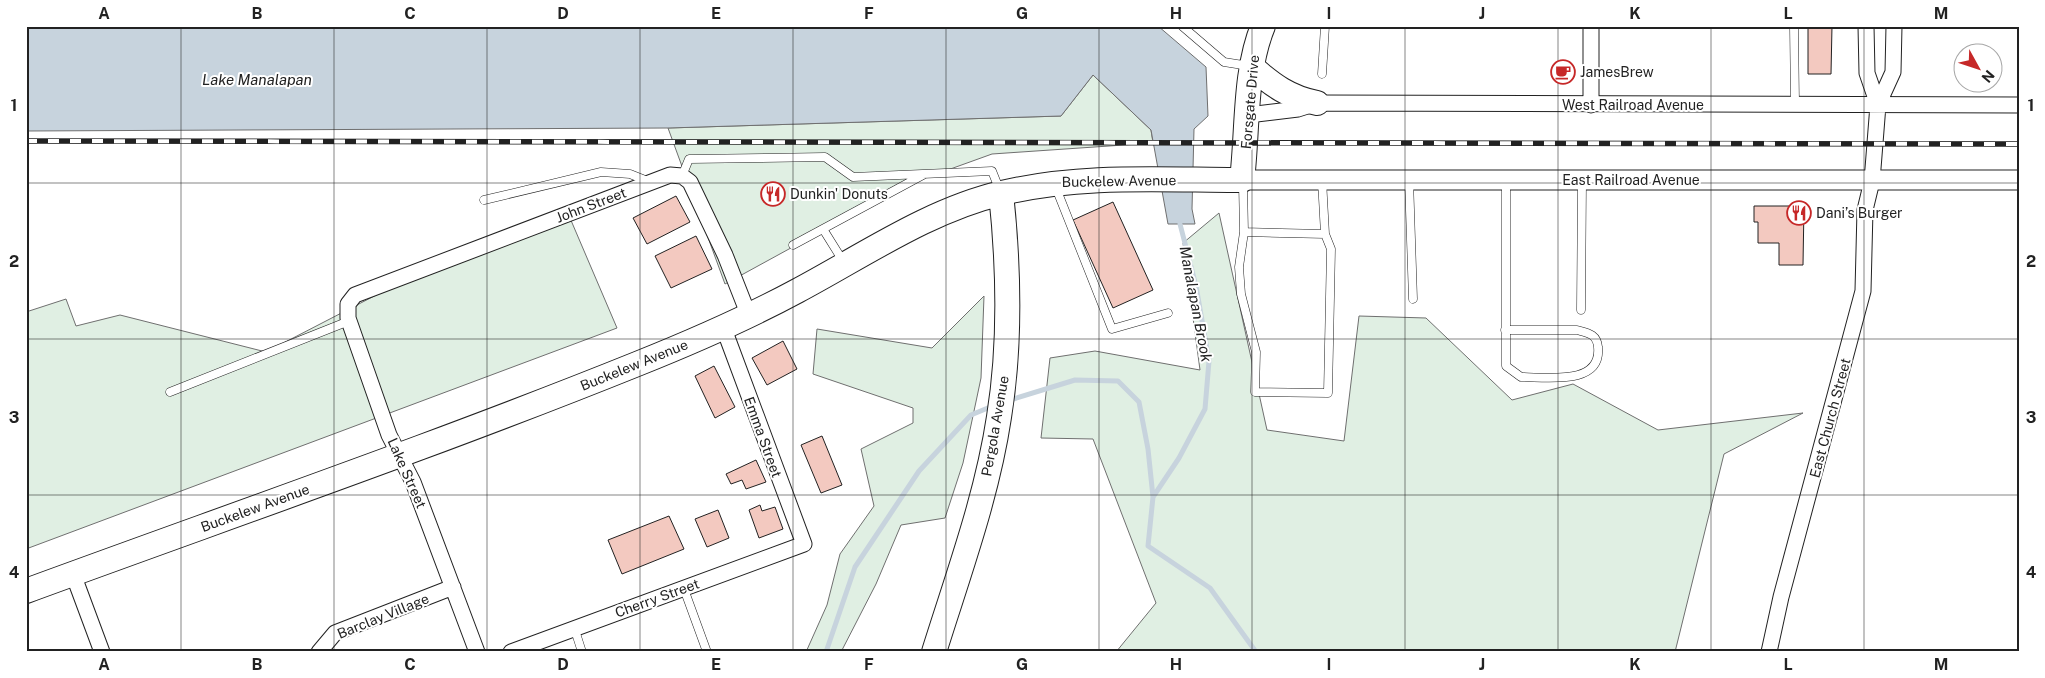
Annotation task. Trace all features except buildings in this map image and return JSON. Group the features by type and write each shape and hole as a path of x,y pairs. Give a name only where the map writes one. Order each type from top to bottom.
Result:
{"main road":[{"name":"Forsgate Drive","path":"1242,180 1251,66 1255,45 1263,26"},
{"path":"1251,66 1282,92 1298,100 1317,103"},
{"name":"Buckelew Avenue","path":"26,591 398,455 724,329 955,208 1001,193 1054,183 1108,180 1242,180"},
{"name":"Pergola Avenue","path":"934,652 975,522 999,418 1005,370 1007,257 1001,193"}],"street":[{"path":"1591,26 1591,105"},
{"path":"1866,26 1867,73 1878,105"},
{"path":"1878,105 1893,72 1894,26"},
{"name":"West Railroad Avenue","path":"1248,115 1298,109 1317,103 2019,105"},
{"name":"East Church Street","path":"1769,652 1781,597 1864,291 1865,210 1872,181 1878,105"},
{"name":"John Street","path":"355,295 670,175 682,176"},
{"path":"682,176 690,182 725,255 749,316"},
{"name":"East Railroad Avenue","path":"1242,180 2019,180"},
{"name":"Lake Street","path":"355,295 348,304 349,322 398,455 413,482 477,652"},
{"name":"Emma Street","path":"724,329 804,544"},
{"name":"Cherry Street","path":"511,652 574,627 684,589 804,544"},
{"path":"73,574 102,652"},
{"name":"Barclay Village","path":"319,652 335,633 453,587"}],"lane":[{"path":"1182,26 1224,62 1251,66"},
{"path":"1322,74 1325,26"},
{"path":"1794,26 1795,104"},
{"path":"682,176 689,159 825,158 853,177 992,171 1001,193"},
{"path":"484,200 601,172 630,174 651,182"},
{"path":"793,245 925,174"},
{"path":"1581,310 1582,179"},
{"path":"1242,180 1244,232 1239,268 1241,294 1256,352 1255,392 1328,393 1331,249 1325,234 1322,180"},
{"path":"1409,180 1413,299"},
{"path":"1505,330 1577,330 1587,332 1594,336 1598,343 1599,356 1592,370 1582,376 1521,377 1506,366 1505,330 1506,180"},
{"path":"1054,183 1112,329 1168,312"},
{"path":"822,229 845,265"},
{"path":"1244,232 1325,234"},
{"path":"170,392 349,322"},
{"path":"684,589 707,652"},
{"path":"574,627 582,652"}],"green space":[{"path":"1093,75 1151,130 1153,143 992,154 906,185 725,284 668,128 1061,116"},
{"path":"567,211 617,328 26,549 26,312 66,299 76,326 120,315 266,352 440,262"},
{"path":"1219,213 1267,430 1344,441 1359,316 1426,318 1512,400 1573,384 1658,430 1803,413 1724,454 1675,652 1116,652 1156,603 1093,439 1041,438 1050,358 1095,351 1200,370 1183,243"},
{"path":"984,296 981,378 963,463 945,518 901,525 876,584 841,652 806,652 827,605 840,554 874,506 861,449 913,423 913,408 813,374 817,329 932,348"}],"water":[{"name":"Lake Manalapan","path":"26,26 1158,26 1206,67 1208,116 1194,129 1192,209 1195,224 1168,224 1151,130 1093,75 1061,116 668,128 26,131"}],"waterway":[{"name":"Manalapan Brook","path":"1180,224 1196,286 1209,361 1205,409 1179,458 1153,497 1148,546 1210,588 1256,652"},
{"path":"1007,401 1075,380 1118,381 1139,402 1148,449 1153,497"},
{"path":"826,652 855,567 919,471 971,415 995,405"}],"railway":[{"path":"26,141 2019,144"}],"place":[{"name":"JamesBrew","path":"1563,72"},
{"name":"Dunkin' Donuts","path":"773,194"},
{"name":"Dani’s Burger","path":"1799,213"}]}
